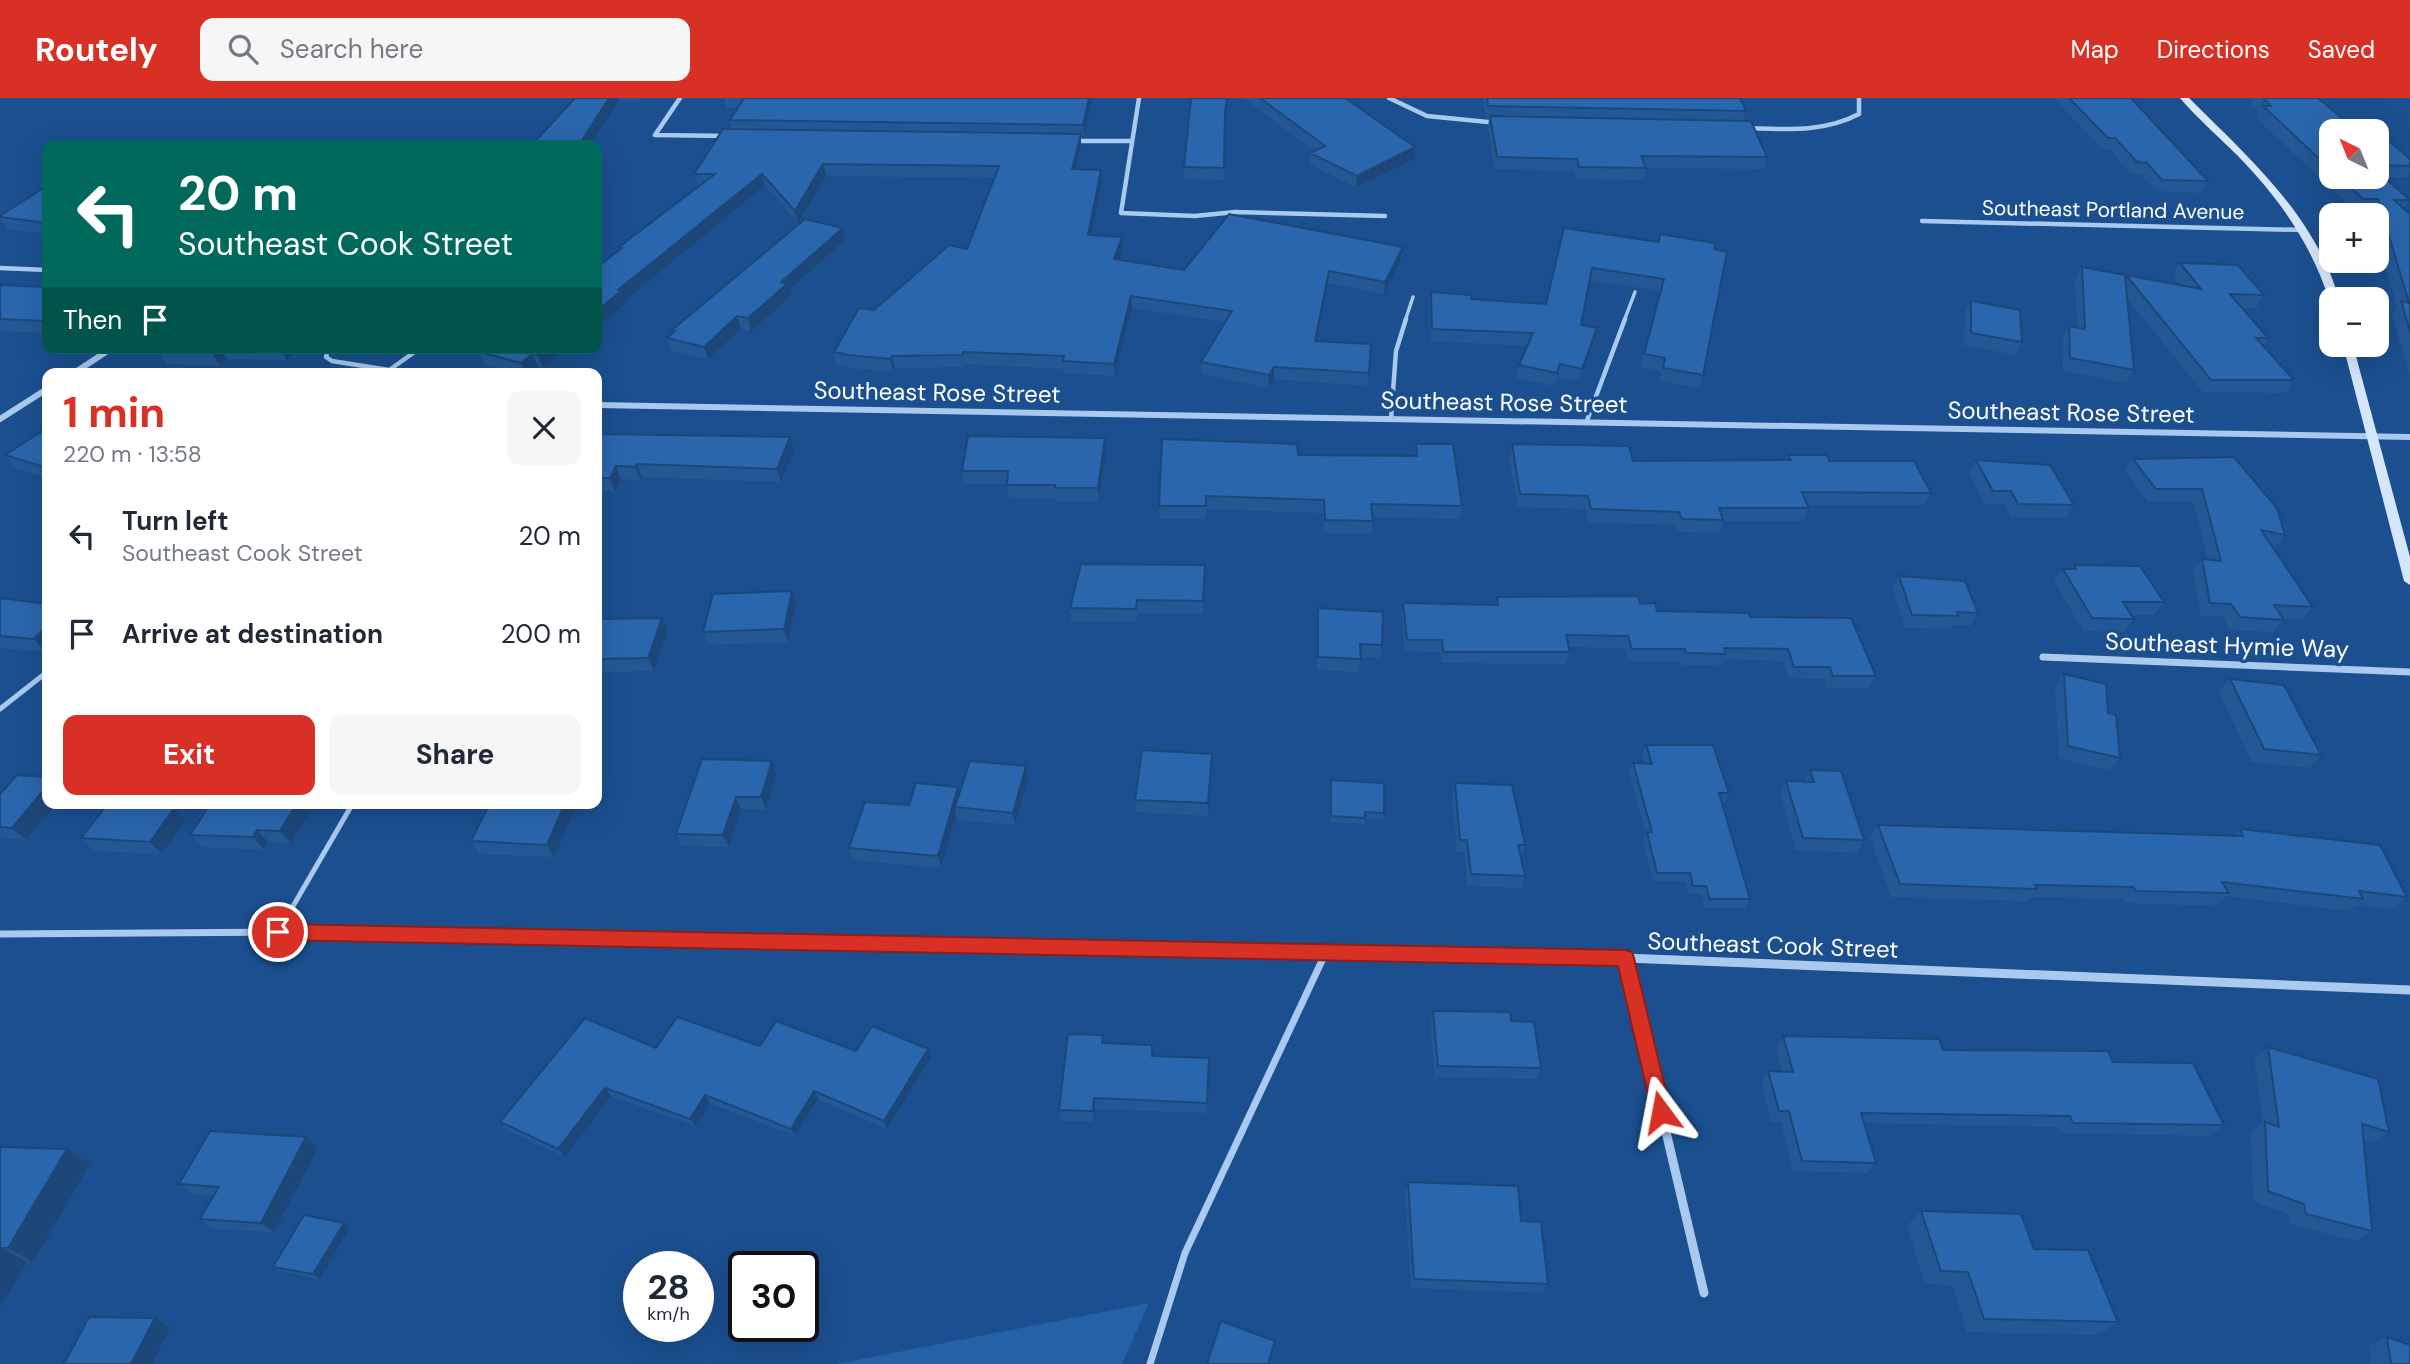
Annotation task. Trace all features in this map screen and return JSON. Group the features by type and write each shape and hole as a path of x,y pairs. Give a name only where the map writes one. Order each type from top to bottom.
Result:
{"main road":[{"path":"2184,98 2271,188 2318,255 2330,287"},
{"path":"2351,357 2410,581"}],"street":[{"path":"680,98 655,135 736,136"},
{"path":"1139,98 1121,213 1195,215 1235,212 1385,216"},
{"path":"1389,98 1408,110 1431,117 1460,122 1501,123"},
{"path":"1738,128 1808,129 1835,126 1859,114 1859,98"},
{"path":"1063,141 1132,141"},
{"name":"Southeast Portland Avenue","path":"1922,221 2303,230"},
{"path":"0,268 42,270"},
{"path":"82,368 103,354"},
{"path":"0,419 42,393"},
{"name":"Southeast Rose Street","path":"602,405 2410,437"},
{"name":"Southeast Hymie Way","path":"2043,657 2410,672"},
{"name":"Southeast Cook Street","path":"0,934 278,932 1625,958 2410,990"},
{"path":"1625,958 1704,1293"}],"lane":[{"path":"1586,423 1635,292"},
{"path":"1391,419 1396,351 1413,297"},
{"path":"325,354 326,358 332,361 370,368"},
{"path":"391,368 411,354"},
{"path":"2,706 42,676"},
{"path":"278,932 350,809"},
{"path":"1150,1364 1185,1253 1326,952"}],"shaded area":[{"path":"1149,1303 1122,1364 837,1364"}],"building":[{"path":"575,98 609,98 582,140 537,140"},
{"path":"744,98 1089,98 1083,125 730,120"},
{"path":"1191,98 1227,98 1224,168 1184,167"},
{"path":"1260,98 1345,98 1415,147 1357,176 1310,153 1325,146"},
{"path":"1487,98 1740,98 1746,111 1488,106"},
{"path":"2069,98 2131,98 2208,181 2162,180 2147,163 2137,162 2115,138 2108,138"},
{"path":"2263,98 2318,98 2343,119 2319,119 2319,159 2263,106 2271,106"},
{"path":"1490,116 1751,121 1767,157 1641,156 1646,168 1579,167 1577,159 1497,157"},
{"path":"723,129 1081,134 1072,169 1101,170 1088,235 1122,237 1114,259 1184,270 1229,214 1403,247 1385,282 1329,271 1315,341 1371,344 1369,373 1274,367 1269,375 1201,362 1232,311 1131,296 1114,364 1063,361 1064,356 963,352 962,355 892,356 890,359 848,355 834,352 859,308 874,310 949,245 967,249 999,166 823,164 795,211 762,174 618,290 621,291 602,307 602,263 622,248 619,247 715,174 694,174"},
{"path":"2389,141 2410,159 2410,166 2389,165"},
{"path":"2389,181 2410,200 2394,200 2410,214 2410,331 2401,301 2409,303 2389,236 2389,203 2379,203 2378,199 2363,199 2352,189 2389,189"},
{"path":"42,189 42,222 0,216"},
{"path":"805,219 843,228 781,282 787,284 748,318 737,316 704,347 667,338 675,331 672,330"},
{"path":"1564,228 1659,242 1660,234 1715,243 1714,249 1727,252 1703,375 1663,368 1665,358 1644,354 1664,279 1592,268 1581,325 1597,328 1582,369 1560,364 1557,373 1519,365 1533,333 1432,329 1431,292 1471,295 1471,299 1546,304"},
{"path":"2180,263 2238,265 2264,295 2230,294 2268,338 2256,338 2294,380 2211,380 2126,275 2201,289"},
{"path":"2082,267 2125,275 2134,370 2070,358 2069,326 2085,329"},
{"path":"0,285 42,287 42,321 0,319"},
{"path":"1971,301 2020,310 2022,342 1971,333"},
{"path":"487,354 532,354 521,363"},
{"path":"42,431 42,466 5,455"},
{"path":"602,434 790,437 777,469 637,464 635,467 616,466 610,478 602,478"},
{"path":"968,436 1105,438 1098,488 1007,485 1008,471 962,471"},
{"path":"1162,439 1297,444 1298,455 1417,456 1416,444 1453,444 1462,506 1371,504 1373,521 1325,520 1324,500 1206,496 1206,506 1159,506"},
{"path":"1512,444 1629,446 1633,461 1791,460 1788,455 1827,455 1829,461 1914,461 1931,493 1802,492 1809,508 1719,508 1723,520 1682,519 1679,512 1591,509 1588,496 1520,494"},
{"path":"2234,457 2277,508 2285,535 2261,530 2313,607 2274,605 2284,620 2240,617 2231,604 2210,603 2202,559 2221,561 2202,489 2156,489 2133,459"},
{"path":"1976,460 2050,465 2074,505 2018,504 2011,491 1993,491"},
{"path":"1081,564 1205,565 1203,601 1137,600 1136,609 1070,608"},
{"path":"2074,565 2140,566 2164,602 2123,602 2134,619 2092,618 2063,569 2076,569"},
{"path":"1899,576 1965,581 1978,613 1957,612 1958,616 1912,615"},
{"path":"792,591 784,629 703,632 713,594"},
{"path":"1638,596 1640,604 1655,603 1657,611 1749,613 1750,617 1851,618 1876,676 1833,676 1830,667 1794,667 1788,649 1724,648 1726,654 1686,653 1685,649 1632,649 1628,636 1566,635 1570,652 1443,652 1442,640 1407,640 1403,603 1498,605 1497,597"},
{"path":"0,598 42,603 42,631 34,639 0,636"},
{"path":"1318,608 1383,612 1382,645 1360,644 1361,659 1318,657"},
{"path":"662,618 648,658 602,659 602,619"},
{"path":"2064,674 2106,684 2108,713 2116,715 2120,758 2068,746"},
{"path":"2230,679 2284,685 2321,755 2264,749"},
{"path":"1646,745 1713,745 1729,793 1719,793 1750,899 1710,899 1706,886 1693,886 1690,873 1657,873 1647,832 1652,832 1633,763 1652,764"},
{"path":"1142,750 1212,754 1208,803 1135,800"},
{"path":"702,759 772,761 761,797 736,797 723,835 676,834"},
{"path":"970,761 1026,766 1013,813 955,807"},
{"path":"1810,770 1841,771 1864,840 1803,838 1786,781 1814,782"},
{"path":"17,775 42,777 42,792 12,828 0,827 0,794"},
{"path":"1331,780 1384,783 1384,813 1365,812 1365,818 1331,816"},
{"path":"916,783 958,787 938,856 849,848 865,802 909,805"},
{"path":"1455,783 1512,785 1525,845 1518,845 1525,876 1471,874 1467,840 1460,840"},
{"path":"104,809 173,809 150,842 81,838"},
{"path":"207,809 293,809 280,831 257,830 253,837 190,835"},
{"path":"487,809 562,809 547,845 471,841"},
{"path":"1878,825 2243,836 2240,829 2380,845 2407,897 2359,891 2363,899 2222,882 2229,893 2136,891 2133,887 2035,885 2037,889 1900,884"},
{"path":"1433,1011 1510,1012 1511,1021 1534,1022 1541,1068 1438,1066"},
{"path":"677,1017 760,1046 776,1021 856,1051 872,1026 928,1049 884,1121 814,1091 791,1129 705,1095 690,1119 605,1088 558,1149 500,1122 585,1018 656,1048"},
{"path":"1068,1034 1103,1035 1102,1043 1152,1045 1152,1056 1209,1058 1207,1103 1094,1098 1093,1111 1059,1110"},
{"path":"1783,1036 1939,1039 1943,1050 2108,1051 2113,1062 2193,1063 2224,1125 2073,1123 2070,1116 1861,1113 1876,1163 1802,1161 1789,1111 1779,1111 1768,1071 1793,1072"},
{"path":"2268,1047 2378,1079 2389,1132 2362,1124 2372,1231 2306,1214 2304,1204 2268,1191 2265,1122 2279,1127"},
{"path":"210,1131 306,1137 261,1223 200,1219 219,1187 179,1184"},
{"path":"0,1147 67,1149 8,1248 2,1248 0,1252"},
{"path":"1408,1182 1518,1186 1521,1221 1541,1222 1548,1284 1414,1279"},
{"path":"1921,1211 2021,1214 2034,1249 2088,1250 2118,1322 1984,1319 1968,1272 1941,1271"},
{"path":"304,1215 344,1223 313,1274 273,1267"},
{"path":"89,1317 155,1318 131,1364 64,1364"},
{"path":"1221,1321 1275,1341 1268,1364 1207,1364"},
{"path":"2387,1337 2410,1345 2410,1364 2391,1364"}],"route":[{"path":"278,932 1625,958 1661,1112"}]}
